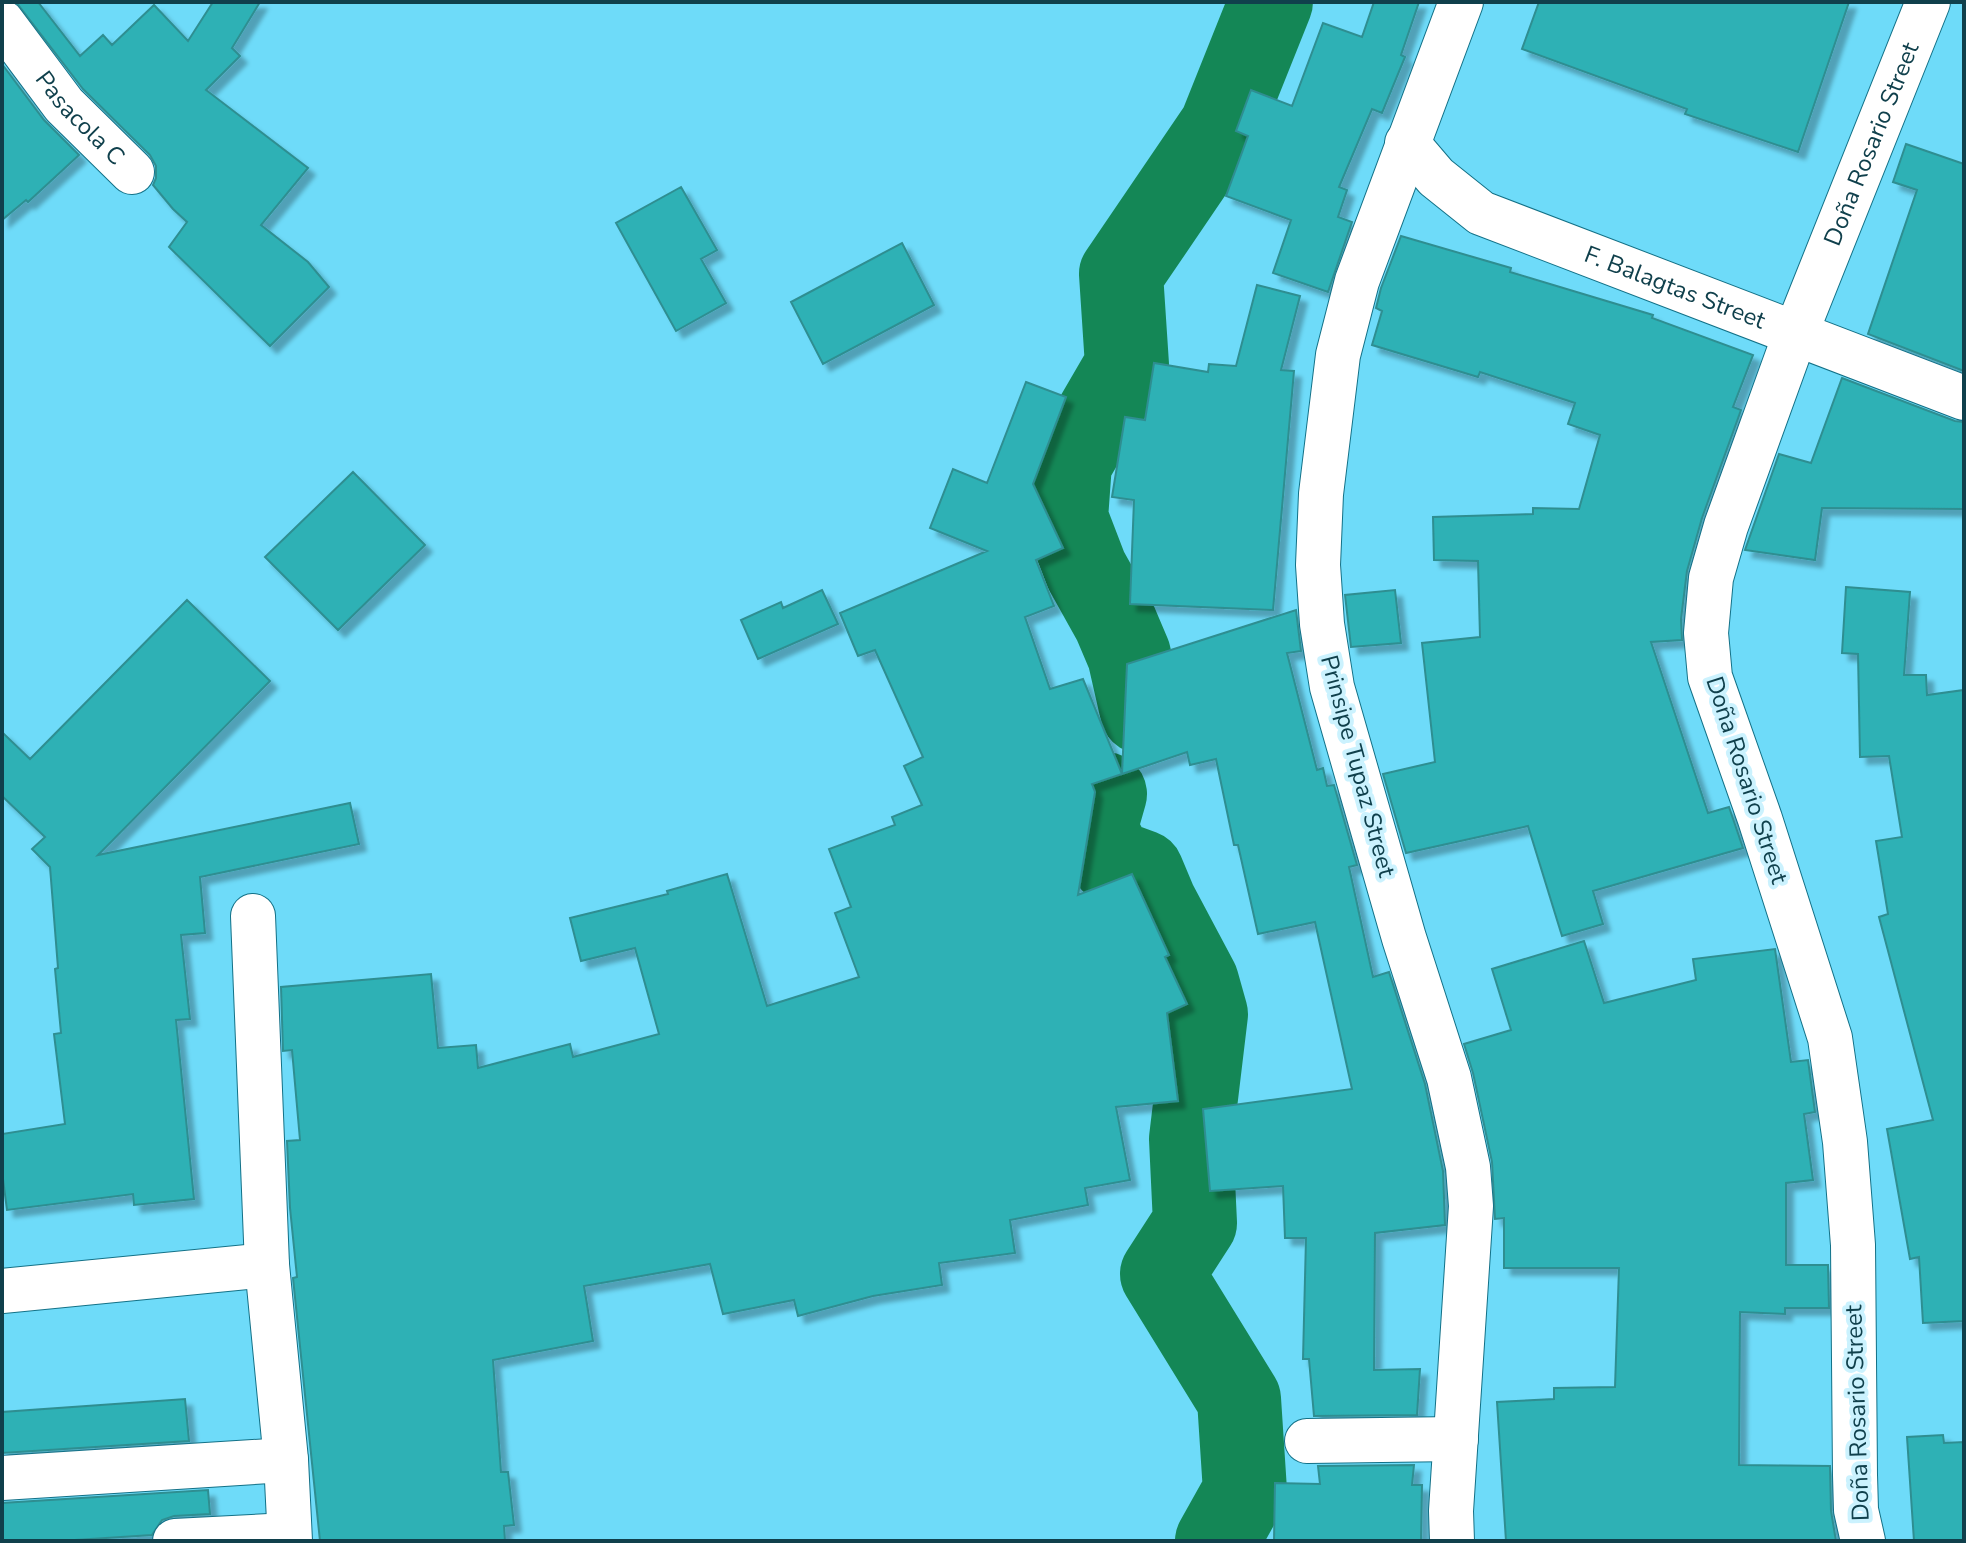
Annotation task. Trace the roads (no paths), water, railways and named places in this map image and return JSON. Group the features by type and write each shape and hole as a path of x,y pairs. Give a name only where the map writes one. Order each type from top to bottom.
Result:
{"street":[{"name":"Prinsipe Tupaz Street","path":"1452,1541 1471,1206 1468,1167 1449,1078 1404,938 1332,687 1322,624 1318,565 1321,494 1338,355 1357,281 1461,2"},
{"name":"Doña Rosario Street","path":"1863,1541 1856,1510 1853,1245 1845,1142 1830,1038 1760,819 1710,677 1706,633 1711,578 1726,526 1795,335 1928,2"},
{"name":"Pasacola C","path":"2,22 64,105 132,172"},
{"name":"F. Balagtas Street","path":"1407,143 1436,177 1481,213 1964,398"},
{"path":"175,1541 289,1538 286,1460 267,1265 253,916"},
{"path":"2,1291 267,1265"},
{"path":"1307,1441 1456,1439"},
{"path":"2,1478 286,1460"}],"waterway":[{"path":"1142,712 1129,655 1115,622 1086,570 1066,518 1070,463 1127,365 1121,274 1221,127 1271,2"},
{"path":"1105,794 1095,829 1112,861 1142,872 1197,982 1206,1014 1191,1139 1195,1223 1162,1274 1239,1399 1245,1491 1217,1541"}]}
